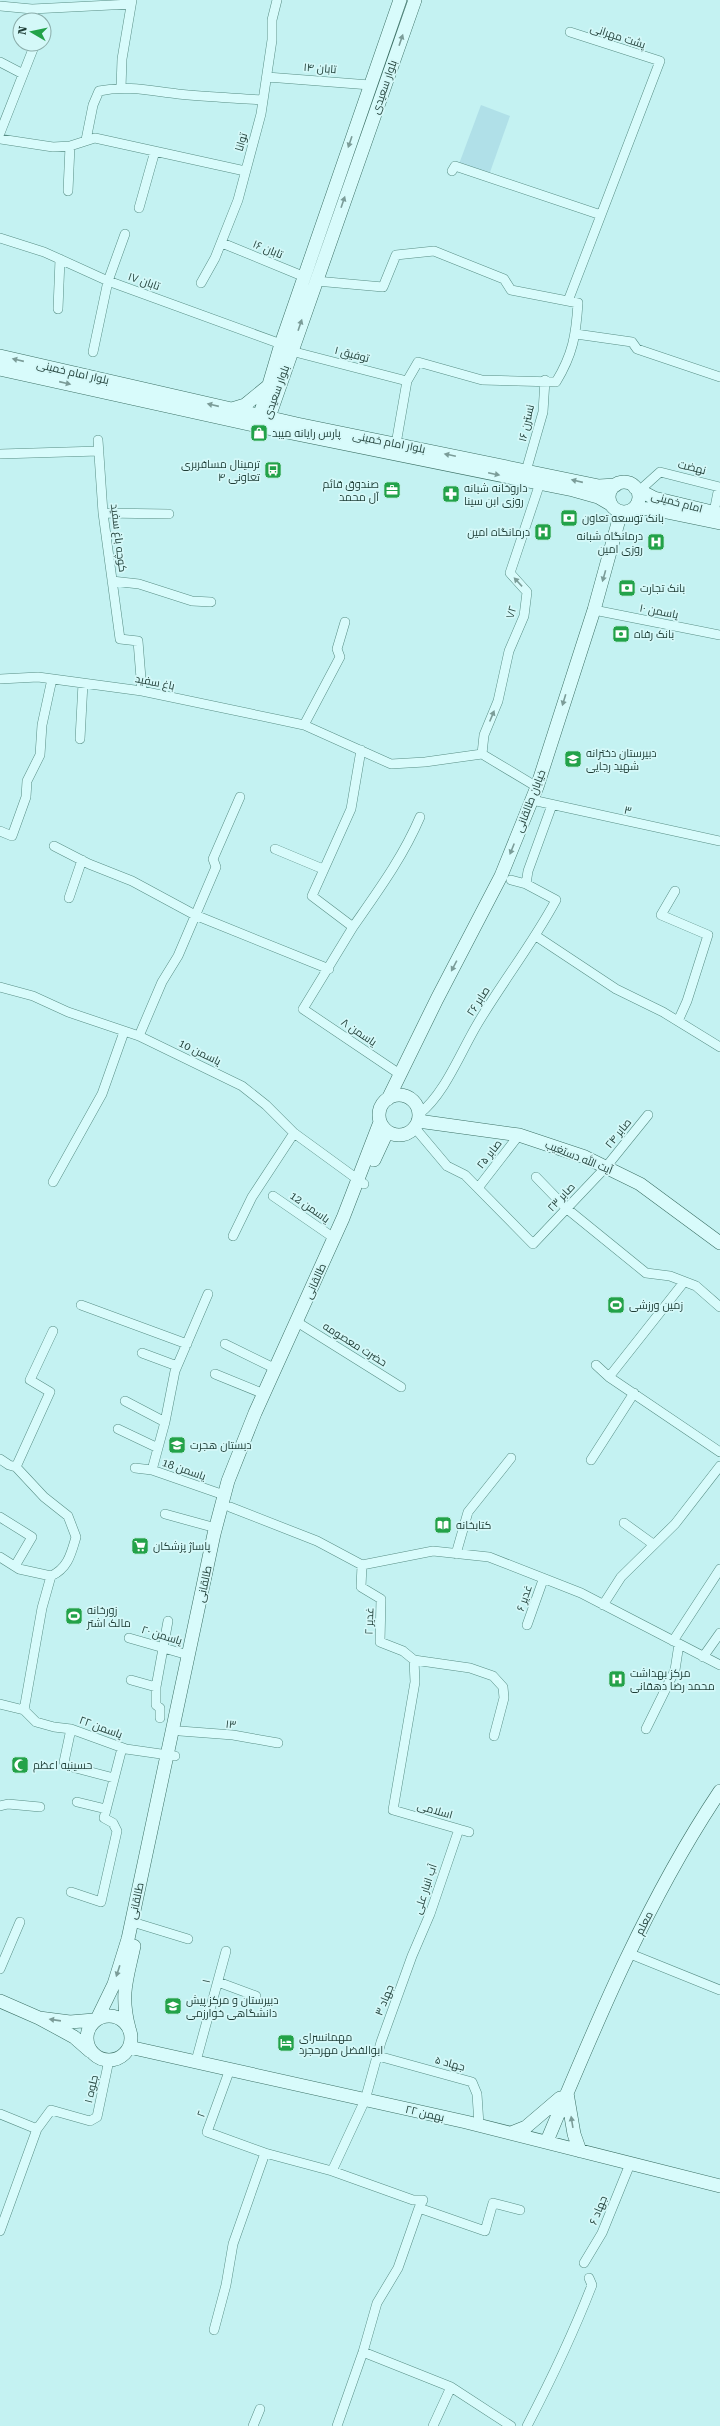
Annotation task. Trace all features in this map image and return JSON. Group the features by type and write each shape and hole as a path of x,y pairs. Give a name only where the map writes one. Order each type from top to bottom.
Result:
{"main road":[{"name":"بلوار سعیدی","path":"264,420 272,390 310,279 359,117 400,0"},
{"name":"بلوار سعیدی","path":"310,279 372,122 415,0"},
{"path":"359,117 372,122"},
{"name":"بلوار امام خمینی","path":"0,356 232,409 264,420 297,424 599,486 616,484"},
{"name":"بلوار امام خمینی","path":"0,369 264,420 598,497 610,504"},
{"path":"232,409 245,405 272,390 287,416 297,424"},
{"path":"616,484 629,484 638,489 634,508 628,512 621,512 614,509 610,504 608,496 616,484"},
{"name":"امام خمینی","path":"638,489 654,498 718,516"},
{"name":"امام خمینی","path":"634,508 718,516"},
{"name":"خیابان طالقانی","path":"388,1099 437,999 501,876 532,800 594,610 621,512"},
{"path":"394,1096 408,1098 417,1107 417,1121 405,1135 393,1134 384,1126 380,1109 388,1099 394,1096"},
{"name":"آیت الله دستغیب","path":"417,1121 519,1135 552,1144 606,1167 640,1184 720,1243"},
{"name":"طالقانی","path":"95,2019 114,1984 128,1939 172,1755 180,1732 225,1502 384,1126"},
{"name":"طالقانی","path":"129,2028 124,2007 124,1990 139,1924 172,1755 188,1655 216,1528 264,1394 300,1324 334,1238 361,1182"},
{"name":"معلم","path":"542,2140 580,2062 628,1953 659,1892 720,1791"},
{"path":"0,2001 38,2018 74,2037 102,2059 109,2060 122,2055 129,2047 131,2036 129,2028 125,2022 112,2016 70,2022 38,2018"},
{"path":"90,2051 86,2037 88,2030 95,2019"},
{"name":"۲۲ بهمن","path":"129,2047 542,2140 630,2164 720,2186"},
{"path":"511,2133 526,2127 564,2095 580,2151"}],"street":[{"name":"توانا","path":"201,283 222,243 238,200 264,100 272,20 277,0"},
{"path":"0,6 32,9 132,2 122,59 120,88"},
{"name":"پشت مهرانی","path":"570,32 660,61 601,215"},
{"path":"0,133 32,52"},
{"path":"0,62 23,74"},
{"name":"تابان ۱۴","path":"267,77 370,85"},
{"path":"86,140 93,106 99,91 120,88 264,100"},
{"path":"0,139 53,147 70,146 95,138 245,171"},
{"path":"68,191 70,146"},
{"path":"139,208 155,151"},
{"path":"396,444 407,381 418,362 482,380 545,380 556,382 569,361 576,334 578,303 568,301 601,215 455,166 452,171"},
{"path":"93,352 108,280 125,234"},
{"name":"تابان ۱۷","path":"0,238 60,259 108,280 286,348"},
{"name":"تابان ۱۶","path":"222,243 310,279 383,287 396,254 434,251 504,278 511,290 568,301"},
{"path":"58,309 60,259"},
{"path":"576,334 632,342 637,349 720,377"},
{"name":"توفیق ۱","path":"286,348 407,381"},
{"name":"نسترن ۱۶","path":"526,470 543,412 545,380"},
{"name":"کوچه باغ سفید","path":"98,440 103,513 120,639 138,642 142,691"},
{"path":"0,454 99,450"},
{"name":"نهضت","path":"638,489 660,472 719,487 718,516"},
{"name":"۷۲","path":"482,754 484,735 498,701 509,651 524,616 527,592 510,573 540,483"},
{"path":"103,513 169,514"},
{"path":"112,581 139,584 192,601 211,602"},
{"name":"یاسمن ۱۰","path":"594,610 720,635"},
{"path":"304,725 340,657 337,649 345,622"},
{"name":"باغ سفید","path":"0,678 38,677 142,691 304,725 391,764 425,762 482,754"},
{"path":"0,831 12,836 21,810 28,781 40,755 42,725 52,679"},
{"path":"80,739 83,683"},
{"path":"353,927 312,896 351,809 361,750"},
{"path":"482,754 537,787"},
{"path":"138,1036 162,982 178,956 216,867 213,859 240,797"},
{"name":"۳","path":"532,800 720,841"},
{"path":"511,880 526,884 528,871 552,805"},
{"path":"54,846 82,860 132,881 195,915 329,969 353,927 398,862 409,843 420,817"},
{"path":"275,849 323,869"},
{"path":"69,898 82,860"},
{"name":"صابر ۲۶","path":"417,1121 432,1104 478,1022 536,936 556,900 526,884"},
{"path":"675,890 661,914 708,935 687,1001 678,1021"},
{"path":"536,936 616,989 678,1021 720,1047"},
{"name":"یاسمن ۸","path":"329,969 303,1009 401,1075"},
{"name":"یاسمن 10","path":"0,987 33,996 68,1012 138,1036 242,1086 266,1105 294,1133 361,1182"},
{"path":"53,1182 102,1094 124,1032"},
{"name":"صابر ۲۴","path":"606,1167 648,1115"},
{"path":"417,1121 447,1166 465,1175 478,1188"},
{"path":"233,1236 252,1197 294,1133"},
{"name":"صابر ۲۵","path":"478,1188 519,1135"},
{"name":"صابر ۲۳","path":"478,1188 533,1244 606,1167"},
{"path":"536,1177 566,1208 646,1273 670,1276 696,1286 720,1307"},
{"name":"یاسمن 12","path":"273,1196 334,1238"},
{"path":"609,1377 684,1282"},
{"path":"152,1470 165,1422 177,1366 208,1294"},
{"path":"81,1305 187,1344"},
{"name":"حضرت معصومه","path":"300,1324 401,1387"},
{"path":"16,1467 50,1392 30,1380 53,1331"},
{"path":"225,1344 276,1369"},
{"path":"142,1353 177,1366"},
{"path":"596,1365 609,1377 720,1452"},
{"path":"215,1374 264,1394"},
{"path":"591,1460 634,1393"},
{"path":"125,1401 165,1422"},
{"path":"118,1429 158,1448"},
{"path":"456,1554 468,1512 511,1458"},
{"path":"0,1459 9,1465 16,1467 44,1497 68,1516 76,1537 69,1559 61,1571 51,1576 19,1569 0,1557"},
{"path":"604,1605 620,1577 675,1524 720,1466"},
{"name":"یاسمن 18","path":"135,1468 152,1470 317,1541 362,1565"},
{"path":"165,1514 216,1528"},
{"path":"0,1517 32,1537 15,1566"},
{"path":"624,1523 653,1544"},
{"path":"362,1565 433,1551 489,1557 543,1580 581,1593 720,1665"},
{"name":"غدیر ۲","path":"362,1565 361,1587 382,1599 380,1642 403,1651 414,1660"},
{"path":"646,1729 674,1670 676,1643 720,1569"},
{"path":"24,1710 42,1608 51,1576"},
{"name":"غدیر ۶","path":"527,1625 543,1580"},
{"path":"160,1718 160,1708 156,1705 156,1687 168,1621"},
{"path":"703,1657 720,1633"},
{"name":"یاسمن ۲۰","path":"130,1638 188,1655"},
{"path":"414,1660 470,1668 493,1676 503,1686 504,1698 494,1736"},
{"name":"اسلامی","path":"414,1660 415,1682 393,1810 469,1832"},
{"path":"131,1680 156,1687"},
{"name":"یاسمن ۲۲","path":"0,1704 24,1710 36,1722 54,1727 71,1729 122,1748 172,1755"},
{"path":"71,1729 64,1762 68,1766 114,1778"},
{"name":"۱۳","path":"180,1732 233,1736 278,1743"},
{"path":"72,1892 101,1902 117,1832 113,1823 104,1818 122,1748"},
{"path":"77,1802 106,1809"},
{"path":"0,1806 8,1804 40,1807"},
{"name":"آب انبار علی","path":"412,1956 430,1914 459,1829"},
{"path":"0,1969 20,1922"},
{"path":"139,1924 188,1939"},
{"name":"۱","path":"196,2062 226,1951"},
{"path":"628,1953 720,1990"},
{"name":"جهاد ۳","path":"332,2171 365,2100 381,2042 406,1977 412,1956"},
{"path":"218,1982 256,1996"},
{"name":"جهاد ۵","path":"378,2056 472,2082 477,2094 479,2126"},
{"name":"جلوه ۱","path":"37,2129 51,2110 90,2121 97,2116 109,2060"},
{"name":"۲","path":"230,2070 207,2132 266,2154"},
{"path":"0,2114 37,2129 0,2231"},
{"path":"214,2330 226,2285 233,2244 266,2154 332,2171 413,2200 423,2200 398,2268 377,2303 363,2352 337,2426"},
{"name":"جهاد ۶","path":"584,2263 602,2233 630,2164"},
{"path":"419,2208 485,2231 493,2202 520,2210"},
{"path":"527,2426 557,2368 580,2315 592,2285 589,2278"},
{"path":"363,2352 451,2387 512,2426"},
{"path":"432,2426 451,2387"},
{"path":"253,2426 260,2409"}],"shaded area":[{"path":"481,105 510,116 489,175 459,164"}],"place":[{"name":"پارس رایانه میبد","path":"259,433"},
{"name":"ترمینال مسافربری تعاونی ۴","path":"273,470"},
{"name":"صندوق قائم آل محمد","path":"392,490"},
{"name":"داروخانه شبانه روزی ابن سینا","path":"451,494"},
{"name":"بانک توسعه تعاون","path":"569,518"},
{"name":"درمانگاه امین","path":"543,532"},
{"name":"درمانگاه شبانه روزی امین","path":"656,542"},
{"name":"بانک تجارت","path":"627,588"},
{"name":"بانک رفاه","path":"621,634"},
{"name":"دبیرستان دخترانه شهید رجایی","path":"573,759"},
{"name":"زمین ورزشی","path":"616,1305"},
{"name":"دبستان هجرت","path":"177,1445"},
{"name":"کتابخانه","path":"443,1525"},
{"name":"پاساژ پزشکان","path":"140,1546"},
{"name":"زورخانه مالک اشتر","path":"74,1616"},
{"name":"مرکز بهداشت محمد رضا دهقانی","path":"617,1679"},
{"name":"حسینیه اعظم","path":"20,1765"},
{"name":"دبیرستان و مرکز پیش دانشگاهی خوارزمی","path":"173,2006"},
{"name":"مهمانسرای ابوالفضل مهرحجرد","path":"286,2043"}]}
